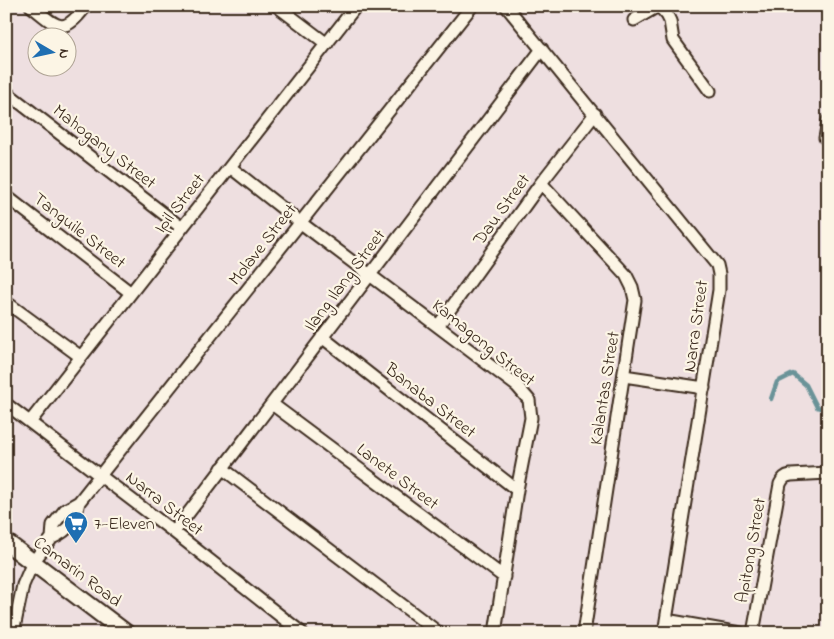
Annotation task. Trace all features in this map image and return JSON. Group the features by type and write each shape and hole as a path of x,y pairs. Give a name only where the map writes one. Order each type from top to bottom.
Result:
{"main road":[{"name":"Camarin Road","path":"6,542 120,631"}],"street":[{"path":"31,6 56,25 71,24 86,6"},
{"path":"277,6 327,44"},
{"name":"Ipil Street","path":"30,422 356,6"},
{"name":"Molave Street","path":"13,633 23,585 33,562 52,538 63,533 75,518 79,502 472,6"},
{"name":"Narra Street","path":"506,6 718,265 719,290 664,633"},
{"path":"634,20 658,6 670,21 673,40 710,91"},
{"name":"Ilang Ilang Street","path":"174,532 542,49"},
{"name":"Mahogany Street","path":"6,92 182,228"},
{"name":"Dau Street","path":"438,326 541,183 595,114"},
{"path":"827,138 828,121"},
{"name":"Kamagong Street","path":"230,167 517,386 529,400 531,418 517,490 495,633"},
{"name":"Kalantas Street","path":"541,183 626,275 632,287 634,300 584,633"},
{"name":"Tanguile Street","path":"6,196 132,293"},
{"path":"6,302 81,357"},
{"name":"Banaba Street","path":"322,337 517,490"},
{"path":"624,376 704,388"},
{"name":"Narra Street","path":"6,404 174,532 302,633"},
{"name":"Lanete Street","path":"272,404 504,577"},
{"path":"222,468 439,633"},
{"name":"Apitong Street","path":"753,633 780,484 785,476 828,473"},
{"path":"666,620 740,633"}],"waterway":[{"path":"771,399 777,382 793,374 806,385 817,407 828,410"}],"place":[{"name":"7-Eleven","path":"76,544"}]}
